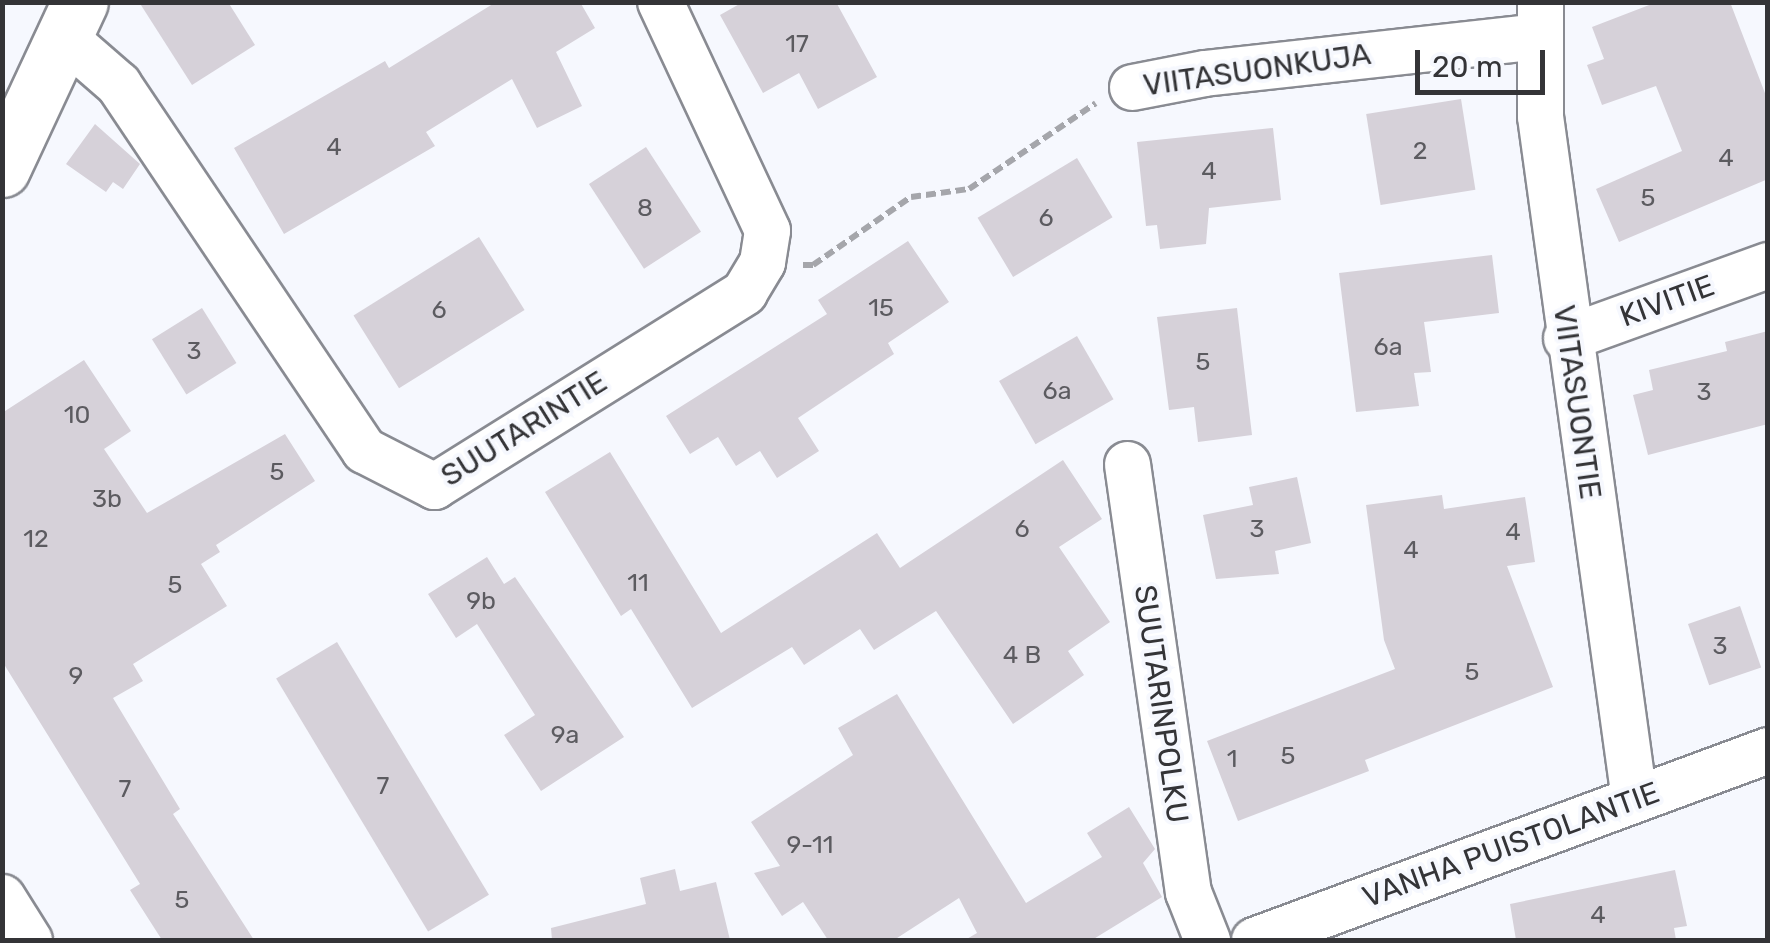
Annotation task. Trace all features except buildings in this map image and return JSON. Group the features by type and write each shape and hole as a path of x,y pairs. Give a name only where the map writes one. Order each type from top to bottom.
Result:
{"street":[{"path":"660,2 767,230 762,262"},
{"name":"VIITASUONKUJA","path":"1132,87 1539,19"},
{"name":"VIITASUONTIE","path":"1539,19 1540,116 1566,338 1634,799"},
{"path":"2,169 72,20"},
{"name":"SUUTARINTIE","path":"72,20 364,450 434,486 744,292 762,262"},
{"name":"KIVITIE","path":"1566,338 1768,264"},
{"name":"SUUTARINPOLKU","path":"1127,464 1188,892 1207,940"},
{"name":"VANHA PUISTOLANTIE","path":"1254,940 1768,750"},
{"path":"2,897 29,940"}],"path":[{"name":"VIITASUONKUJA","path":"762,262 813,266 911,196 969,189 1108,94 1132,87"}]}
